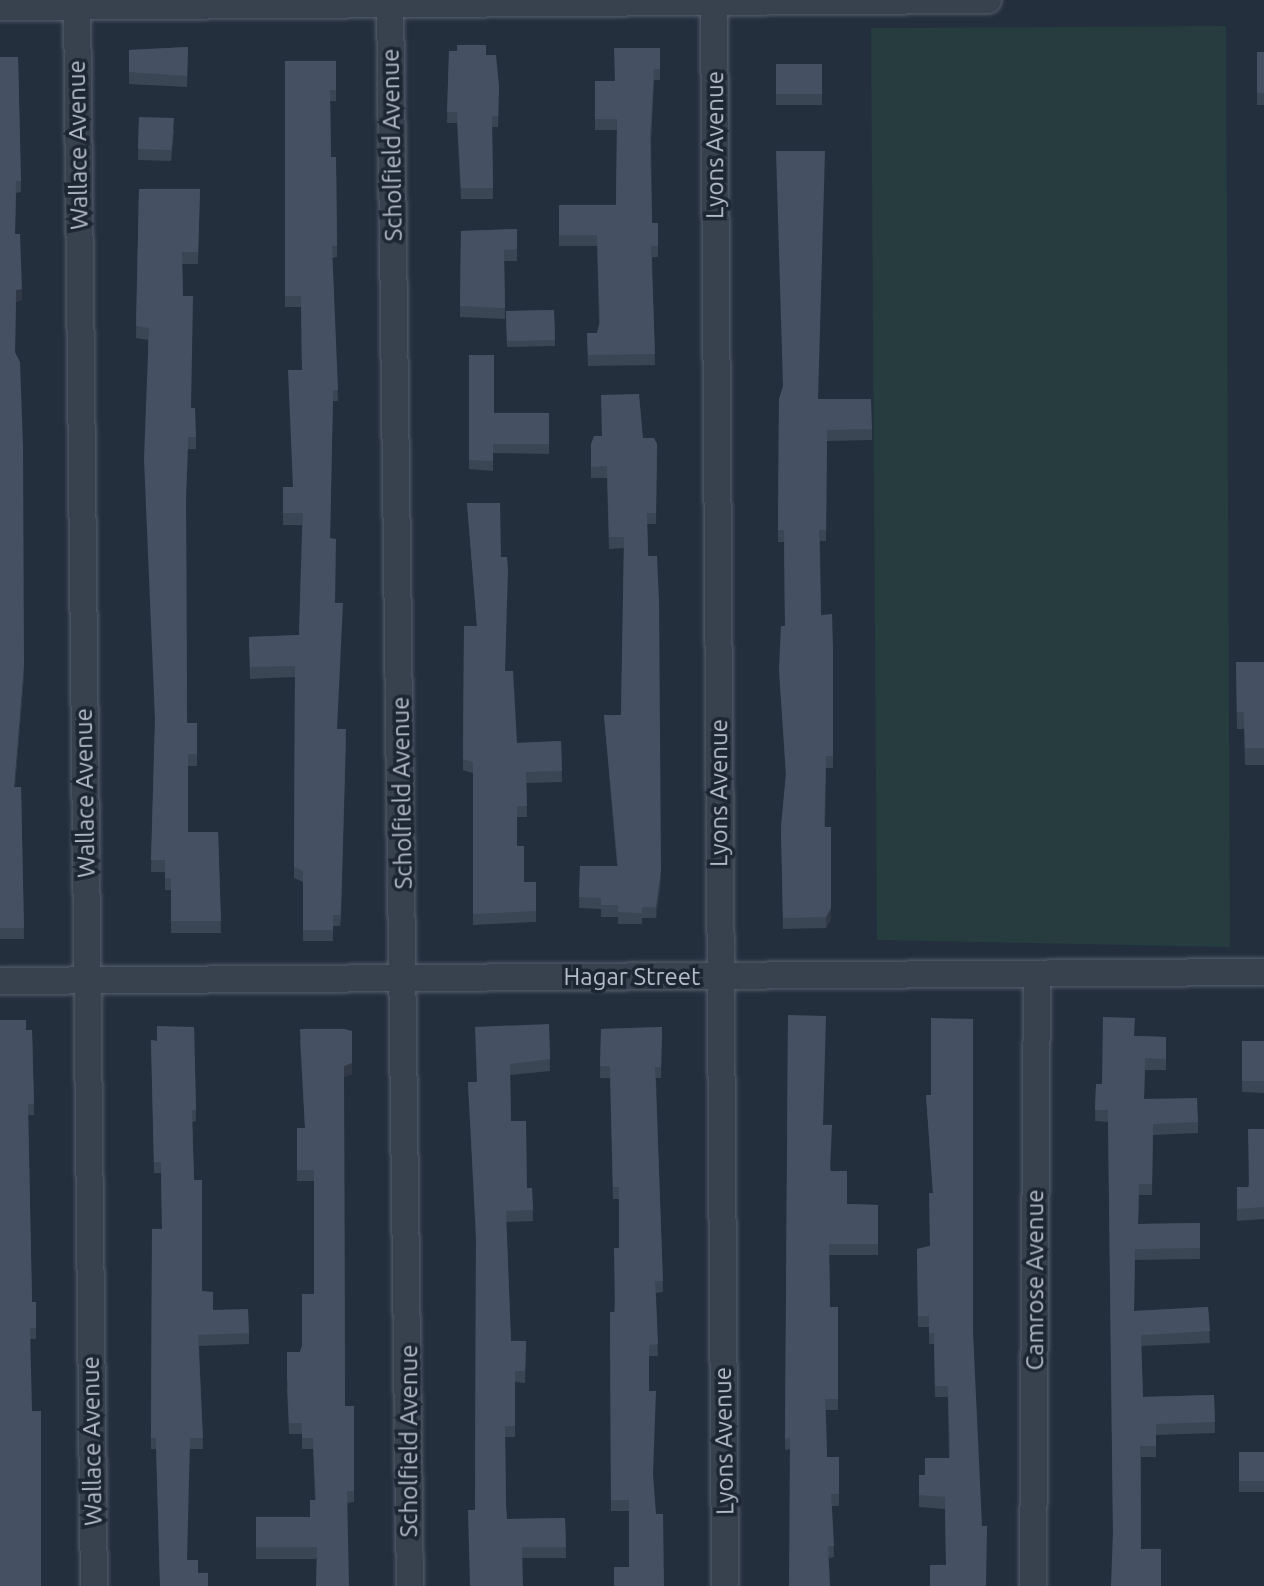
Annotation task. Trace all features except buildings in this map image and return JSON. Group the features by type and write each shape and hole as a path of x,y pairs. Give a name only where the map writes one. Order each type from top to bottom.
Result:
{"street":[{"path":"0,7 77,4 988,0"},
{"name":"Lyons Avenue","path":"714,1 725,1586"},
{"name":"Scholfield Avenue","path":"390,3 405,979 410,1586"},
{"name":"Wallace Avenue","path":"77,4 94,1586"},
{"name":"Hagar Street","path":"0,981 1264,972"},
{"name":"Camrose Avenue","path":"1033,1586 1037,974"}],"green space":[{"path":"1226,26 1230,947 877,940 871,28"}]}
